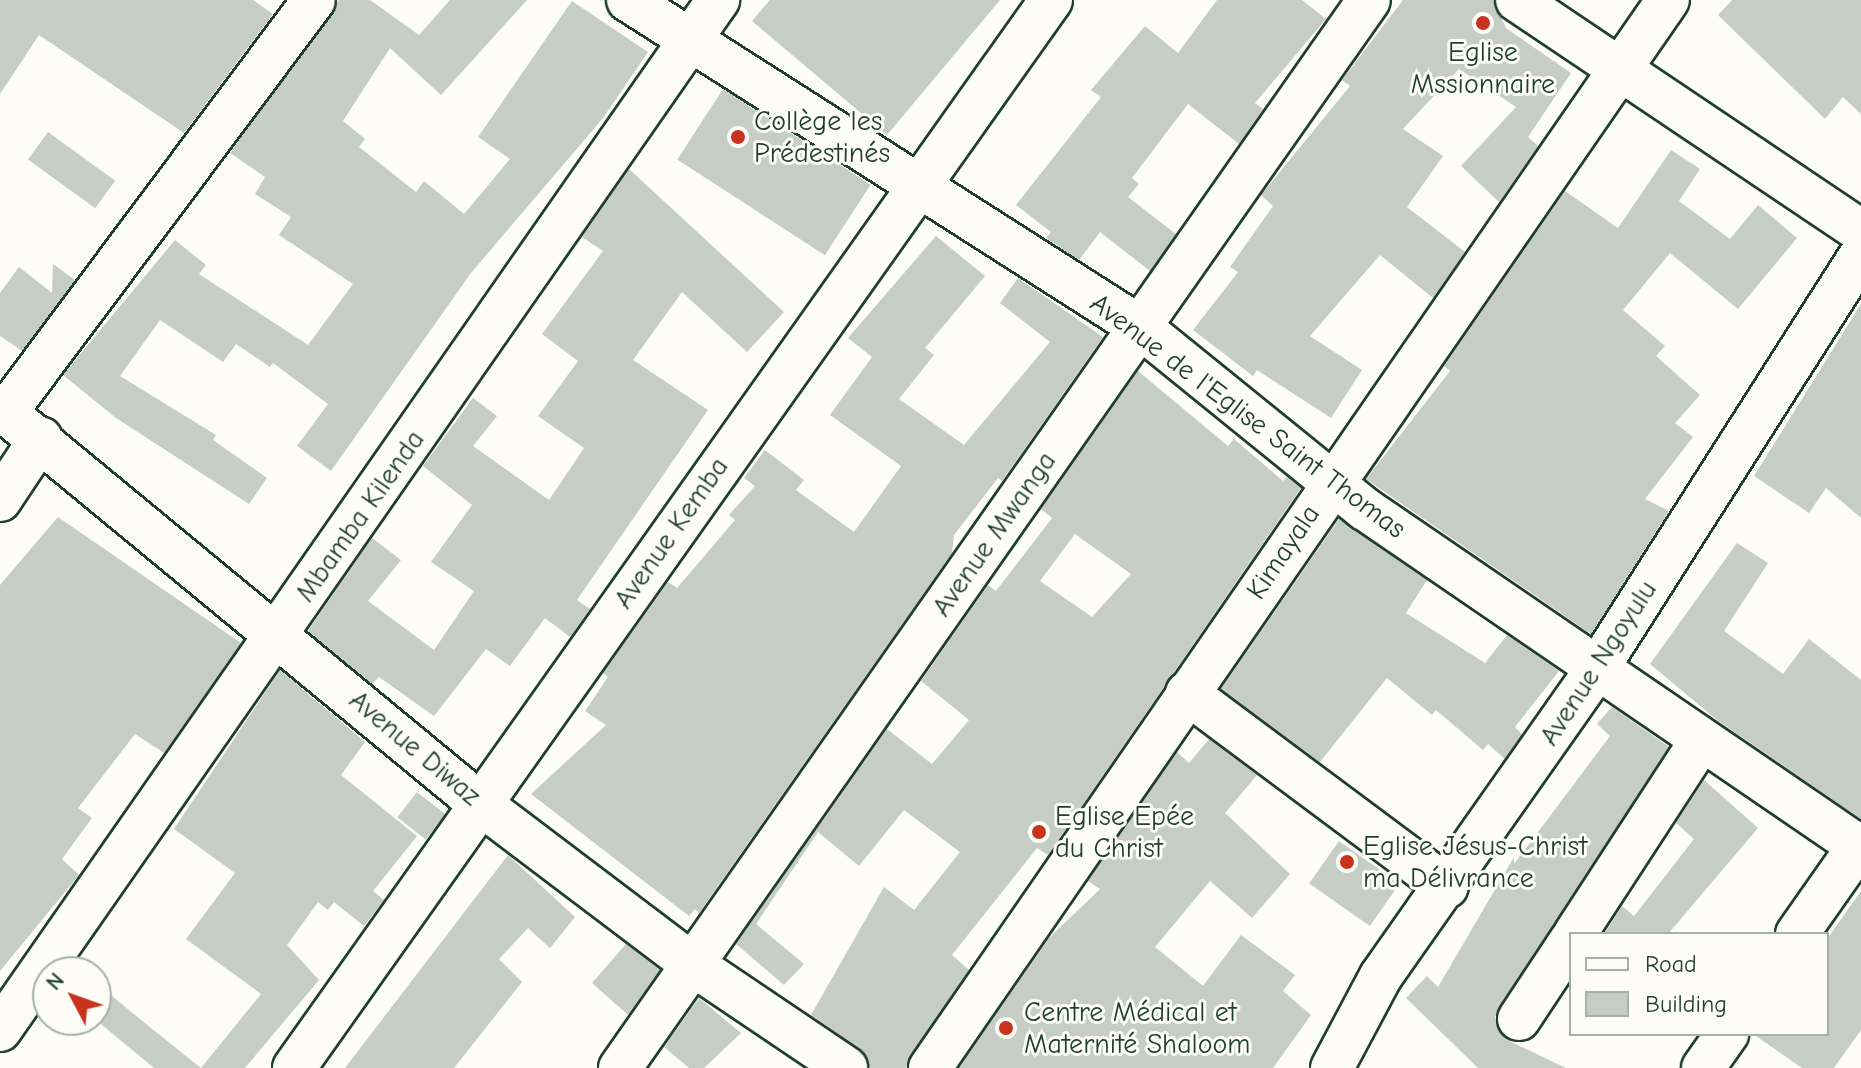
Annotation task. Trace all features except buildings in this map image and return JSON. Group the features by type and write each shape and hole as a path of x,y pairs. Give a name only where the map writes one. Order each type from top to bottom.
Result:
{"street":[{"path":"3,410 314,0"},
{"name":"Avenue de l'Eglise Saint Thomas","path":"628,0 1140,327 1330,483 1701,741 1860,846"},
{"name":"Mbamba Kilenda","path":"0,1030 718,0"},
{"name":"Avenue Kemba","path":"294,1068 1051,0"},
{"name":"Avenue Mwanga","path":"620,1068 1369,0"},
{"path":"1517,0 1861,231"},
{"name":"Kimayala","path":"930,1068 1330,483 1668,0"},
{"name":"Avenue Ngoyulu","path":"1332,1068 1381,976 1447,887 1597,669 1861,255"},
{"name":"Avenue Diwaz","path":"3,410 41,438 479,803 692,964 846,1068"},
{"path":"0,500 41,438"},
{"path":"1187,693 1447,887"},
{"path":"1576,932 1701,741"},
{"path":"1798,932 1860,846"},
{"path":"1519,1019 1569,943"},
{"path":"1703,1068 1726,1036"}],"place":[{"name":"Eglise Mssionnaire","path":"1483,23"},
{"name":"Collège les Prédestinés","path":"738,137"},
{"name":"Eglise Epée du Christ","path":"1039,832"},
{"name":"Eglise Jésus-Christ ma Délivrance","path":"1347,862"},
{"name":"Centre Médical et Maternité Shaloom","path":"1006,1028"}]}
